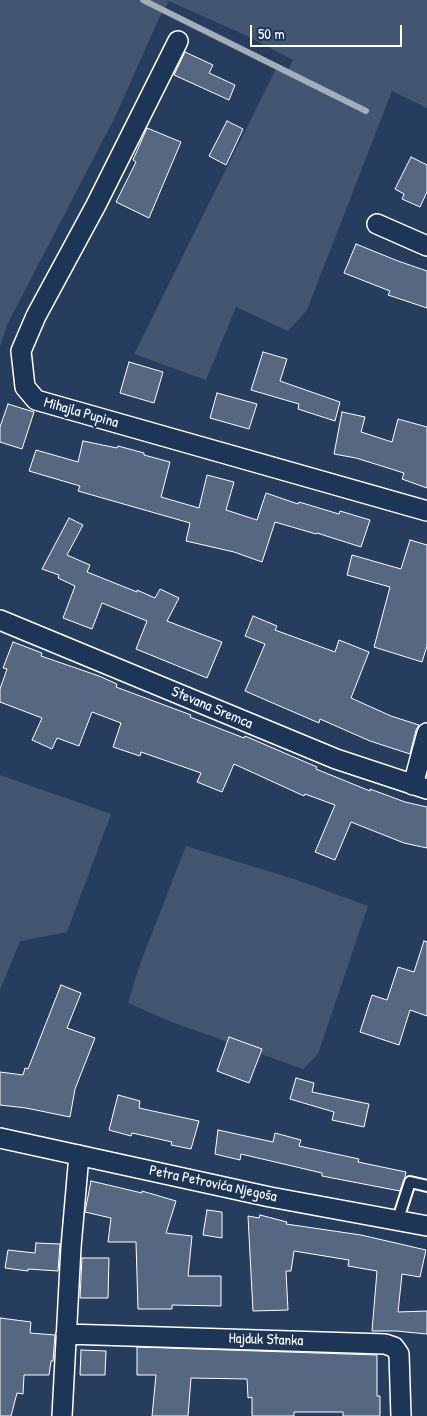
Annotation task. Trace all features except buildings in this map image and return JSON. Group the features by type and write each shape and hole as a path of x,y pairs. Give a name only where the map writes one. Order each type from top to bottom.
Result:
{"street":[{"name":"Mihajla Pupina","path":"178,40 96,205 36,316 20,352 25,387 36,400 427,511"},
{"path":"377,224 427,246"},
{"name":"Stevana Sremca","path":"0,620 336,759 420,787"},
{"path":"420,787 427,733"},
{"name":"Petra Petrovića Njegoša","path":"0,1138 270,1197 398,1219 427,1226"},
{"path":"62,1416 72,1238 79,1155"},
{"name":"Hajduk Stanka","path":"66,1334 384,1344 394,1347 399,1354 401,1416"}],"lane":[{"path":"398,1219 410,1182 427,1186"}],"shaded area":[{"path":"0,0 427,0 427,108 392,91 307,310 288,331 236,307 206,380 134,354 277,67 287,72 293,60 245,35 169,1 159,18 116,115 7,325 0,346"},
{"path":"0,775 111,814 67,932 20,941 0,990"},
{"path":"186,846 297,880 368,906 318,1054 303,1069 169,1021 128,1003 140,964"}],"waterway":[{"path":"143,0 366,111"}]}
